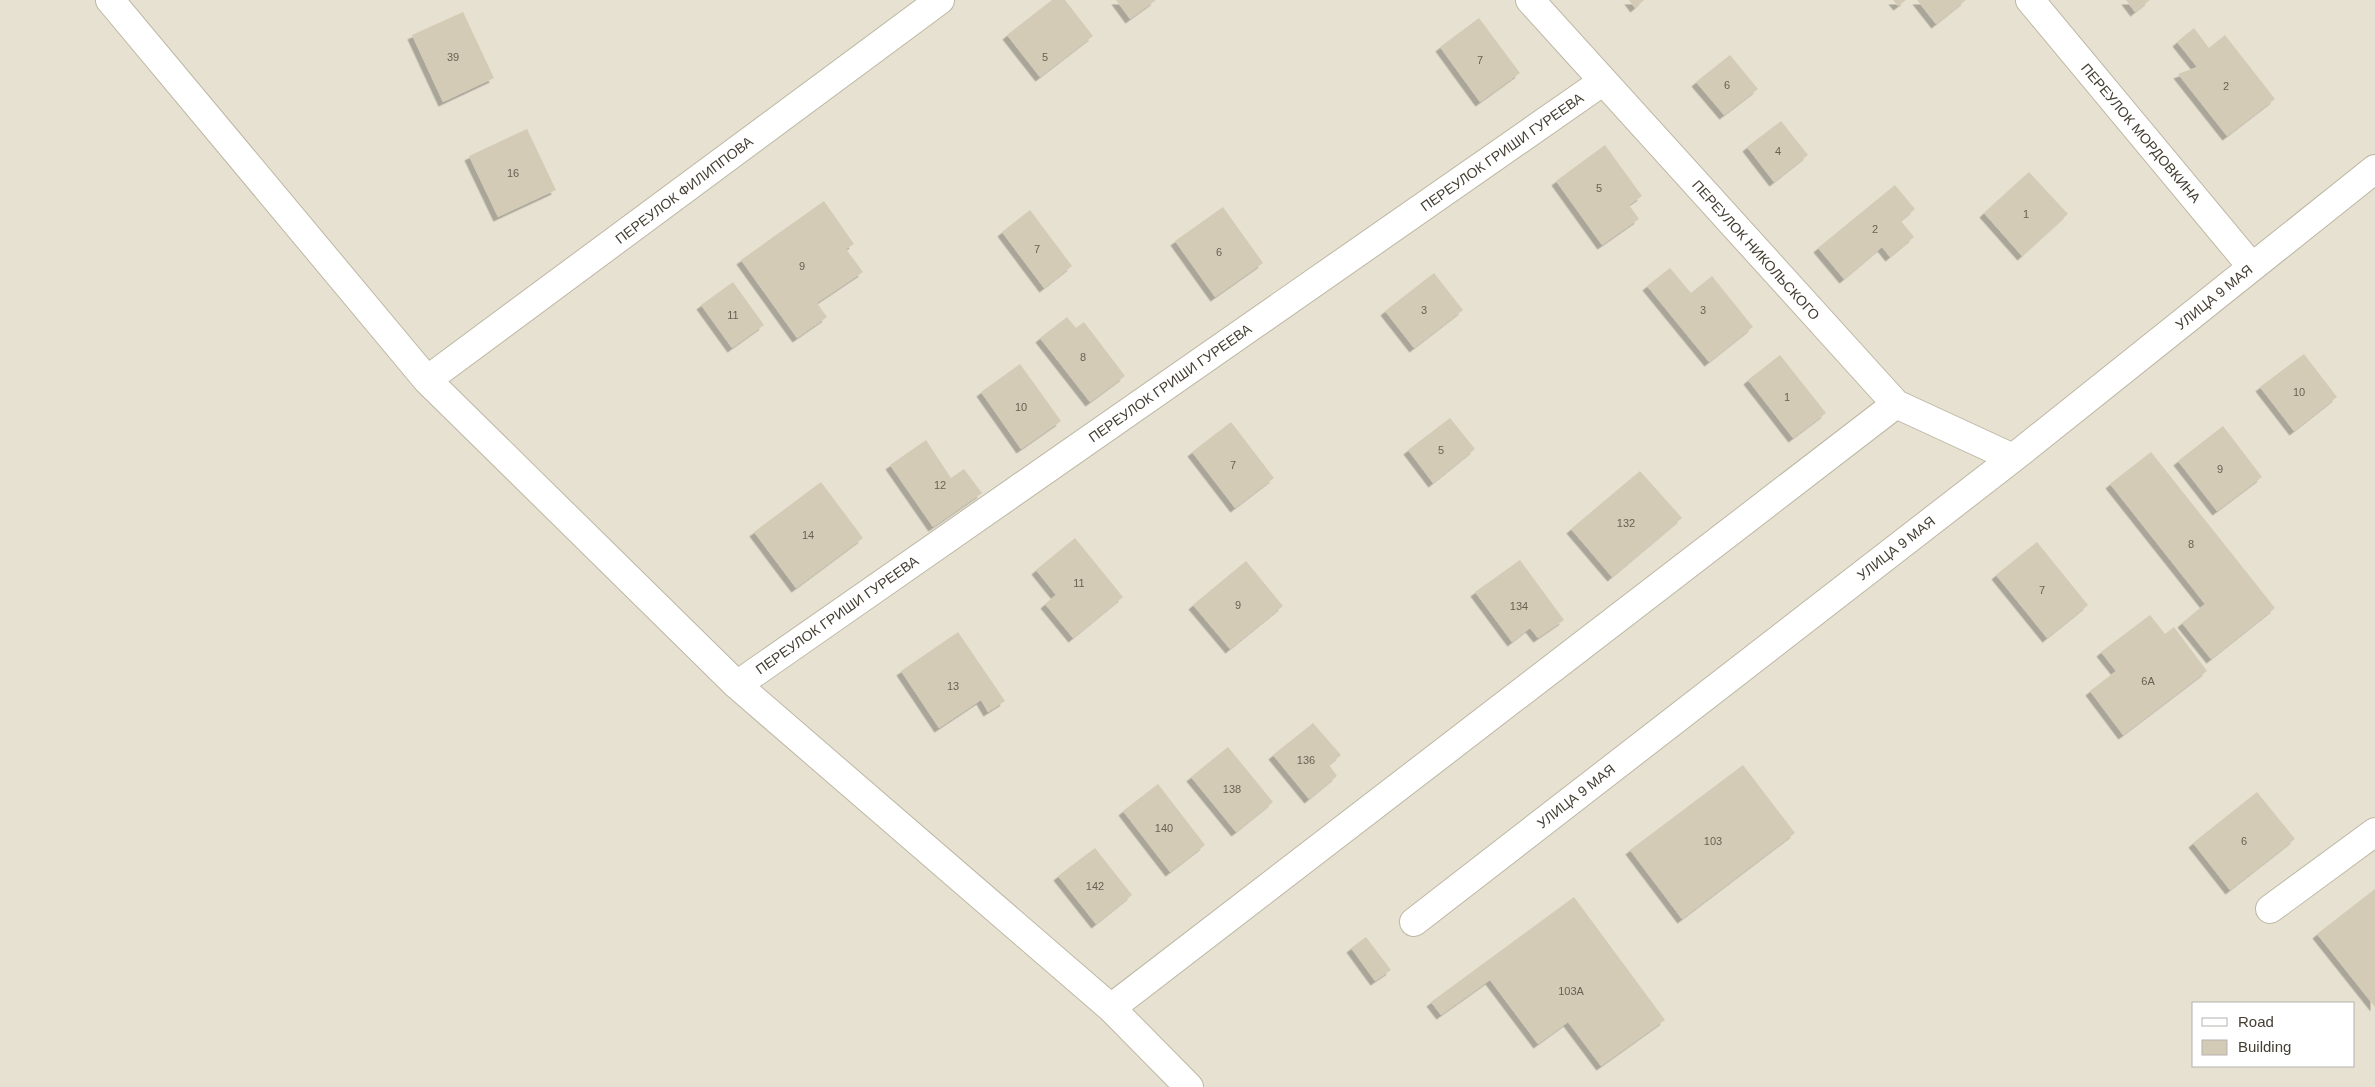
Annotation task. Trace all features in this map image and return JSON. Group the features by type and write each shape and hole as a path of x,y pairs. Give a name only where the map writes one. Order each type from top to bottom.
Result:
{"street":[{"path":"110,0 427,380 737,685 1111,1008 1189,1087"},
{"name":"ПЕРЕУЛОК ФИЛИППОВА","path":"427,380 940,0"},
{"name":"ПЕРЕУЛОК НИКОЛЬСКОГО","path":"1530,0 1602,82 1896,404 2013,458"},
{"name":"ПЕРЕУЛОК МОРДОВКИНА","path":"2030,0 2252,267"},
{"name":"ПЕРЕУЛОК ГРИШИ ГУРЕЕВА","path":"737,685 1602,82"},
{"name":"УЛИЦА 9 МАЯ","path":"1414,922 2013,458 2375,169"},
{"path":"1111,1008 1896,404"},
{"path":"2270,909 2375,832"}],"shaded area":[{"path":"0,0 2375,0 2375,1087 0,1087"}],"building":[{"path":"1052,0 1065,0 1093,36 1040,77 1007,35"},
{"path":"1116,0 1156,0 1130,19"},
{"path":"1629,0 1644,0 1635,8"},
{"path":"1893,0 1906,0 1898,6"},
{"path":"1917,0 1966,0 1936,24"},
{"path":"2126,0 2150,0 2135,12"},
{"path":"463,12 494,78 443,102 412,35"},
{"path":"1479,18 1520,73 1480,102 1440,47"},
{"path":"2194,28 2209,48 2225,35 2275,99 2227,136 2178,74 2197,67 2177,42"},
{"path":"1730,55 1758,89 1724,115 1696,82"},
{"path":"1781,121 1808,155 1774,182 1747,147"},
{"path":"527,129 556,190 498,217 469,156"},
{"path":"1605,145 1642,196 1629,205 1639,219 1602,245 1556,181"},
{"path":"2029,172 2068,214 2022,256 1984,213"},
{"path":"1895,185 1915,209 1901,221 1914,237 1890,257 1882,247 1844,279 1818,248"},
{"path":"824,201 854,244 846,249 863,272 817,303 827,317 797,338 741,260"},
{"path":"1223,207 1263,263 1215,297 1175,241"},
{"path":"1030,210 1072,266 1044,288 1002,232"},
{"path":"1670,268 1691,293 1712,276 1753,327 1709,362 1647,286"},
{"path":"1434,273 1463,310 1414,348 1385,311"},
{"path":"733,282 764,325 732,348 701,305"},
{"path":"1067,317 1076,328 1084,322 1125,376 1090,402 1040,338"},
{"path":"2304,354 2337,397 2294,431 2260,387"},
{"path":"1780,355 1826,413 1793,438 1748,380"},
{"path":"1020,364 1061,421 1021,449 981,392"},
{"path":"1450,418 1475,449 1433,483 1408,450"},
{"path":"1231,422 1274,478 1235,508 1192,452"},
{"path":"2223,426 2262,477 2217,511 2178,461"},
{"path":"926,440 951,478 964,469 982,493 933,527 890,465"},
{"path":"2151,452 2275,608 2211,659 2182,623 2205,604 2110,484"},
{"path":"1640,471 1682,518 1612,577 1571,529"},
{"path":"821,482 863,538 796,588 754,532"},
{"path":"1075,538 1123,597 1073,638 1045,604 1056,595 1036,570"},
{"path":"2037,542 2088,605 2047,638 1996,575"},
{"path":"1520,560 1564,620 1538,638 1530,628 1512,642 1475,592"},
{"path":"1246,561 1283,606 1230,649 1193,605"},
{"path":"2150,615 2165,634 2174,627 2207,671 2123,735 2090,691 2116,671 2101,652"},
{"path":"958,632 1005,701 988,712 981,700 939,728 901,671"},
{"path":"1313,723 1341,755 1329,765 1337,776 1309,799 1273,755"},
{"path":"1228,747 1273,802 1236,832 1191,777"},
{"path":"1743,765 1795,833 1682,919 1630,850"},
{"path":"1158,784 1205,845 1170,872 1123,811"},
{"path":"2257,792 2295,839 2230,890 2193,843"},
{"path":"1095,848 1132,895 1096,924 1058,876"},
{"path":"2375,889 2375,1007 2317,934"},
{"path":"1574,897 1665,1020 1601,1066 1568,1022 1538,1044 1490,980 1441,1015 1431,1002"},
{"path":"1366,937 1391,970 1375,981 1351,948"}]}
